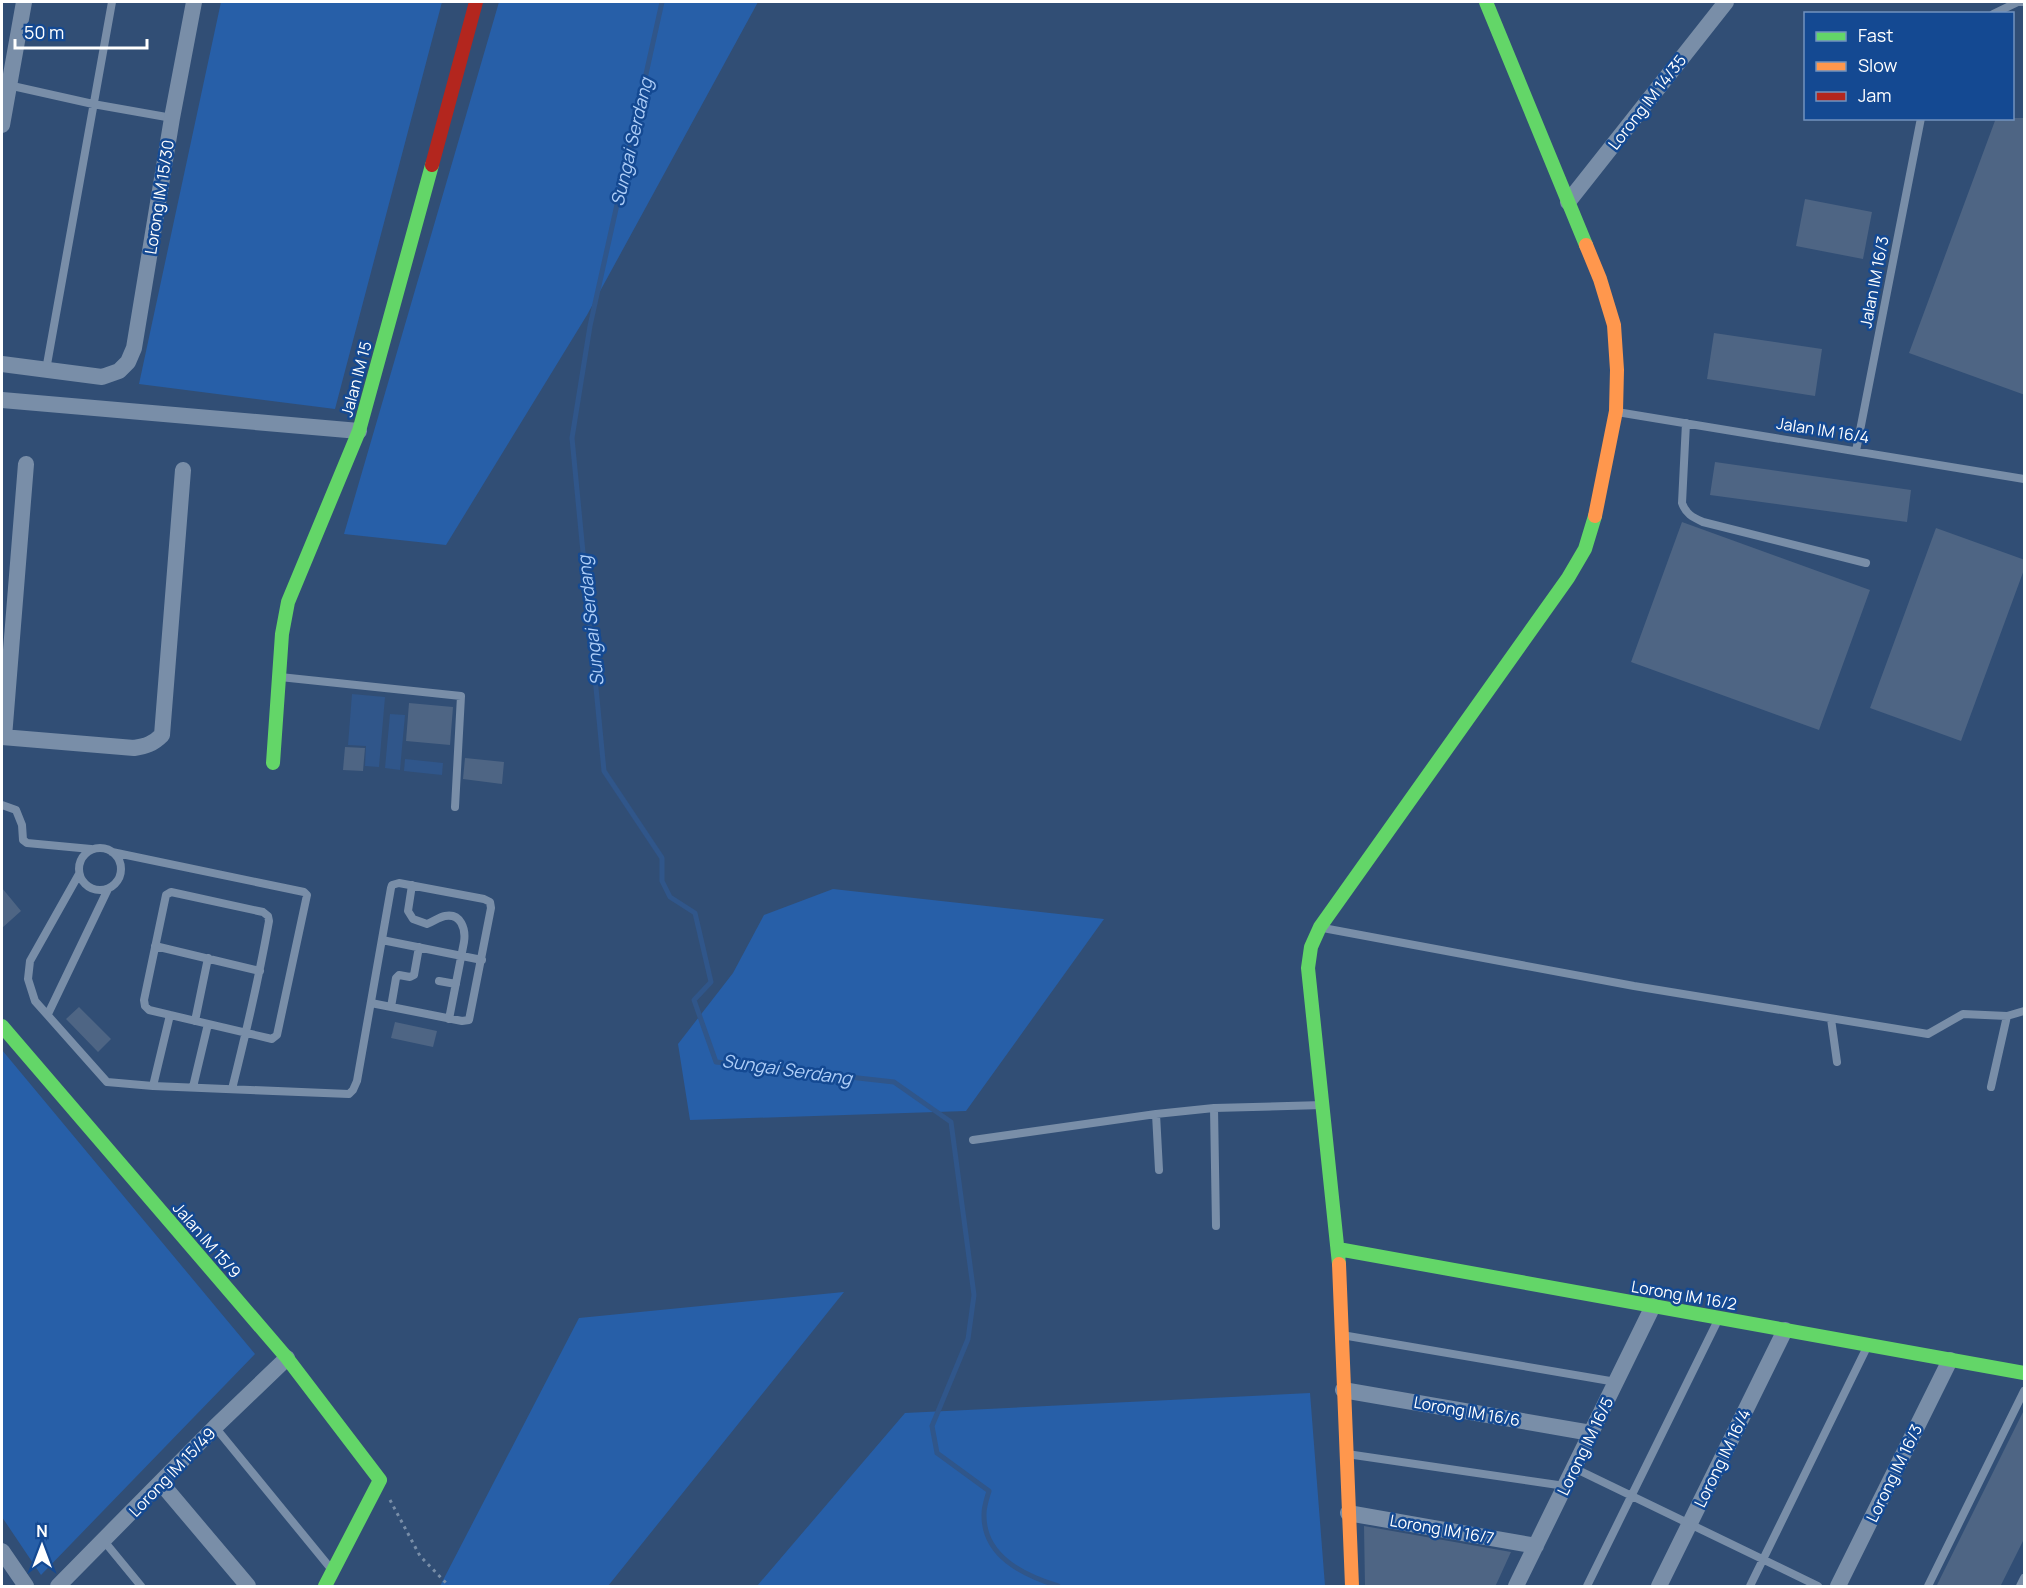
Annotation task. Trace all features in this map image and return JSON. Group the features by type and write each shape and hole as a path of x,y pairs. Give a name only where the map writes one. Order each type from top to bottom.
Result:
{"street":[{"path":"2,125 5,84 24,2"},
{"name":"Lorong IM 15/30","path":"46,370 102,378 119,371 128,362 134,348 172,118 194,2"},
{"name":"Jalan IM 15","path":"273,763 282,634 288,602 359,431 476,2"},
{"path":"1352,1587 1342,1390 1338,1250 1308,968 1311,947 1320,927 1568,578 1585,549 1594,520 1616,411 1617,370 1614,325 1600,279 1486,2"},
{"name":"Lorong IM 14/35","path":"1568,202 1726,2"},
{"path":"2,364 46,370"},
{"path":"2,400 359,431"},
{"path":"26,464 3,737 134,748 155,742 162,735 183,470"},
{"name":"Jalan IM 15/9","path":"2,1026 287,1358 380,1480"},
{"name":"Lorong IM 16/2","path":"1338,1250 2025,1373"},
{"name":"Lorong IM 16/5","path":"1516,1587 1653,1306"},
{"name":"Lorong IM 16/4","path":"1659,1587 1785,1330"},
{"name":"Lorong IM 15/49","path":"58,1587 287,1358"},
{"name":"Lorong IM 16/3","path":"1843,1585 1950,1360"},
{"name":"Lorong IM 16/6","path":"1342,1390 1591,1433"},
{"path":"325,1587 380,1480"},
{"path":"161,1483 248,1587"},
{"name":"Lorong IM 16/7","path":"1348,1513 1536,1546"},
{"path":"2,1551 26,1587"}],"lane":[{"path":"46,370 112,2"},
{"path":"1997,12 2018,2 2025,2"},
{"path":"5,84 93,104 172,118"},
{"name":"Jalan IM 16/3","path":"1856,451 1921,120"},
{"name":"Jalan IM 16/4","path":"1616,411 2025,479"},
{"path":"1686,423 1682,503 1685,512 1703,522 1866,562"},
{"path":"278,677 461,696 455,807"},
{"path":"2,806 16,810 22,825 23,840 27,843 106,849 117,856 122,868 118,881 108,889 48,1014"},
{"path":"92,849 83,856 79,874 30,961 28,979 32,997 107,1082 349,1094 357,1081 392,885 399,883 412,885 490,902 492,908 471,1017 465,1022 371,1004"},
{"path":"112,852 306,893 276,1037 272,1039 246,1033 195,1021 149,1010 144,1003 167,892 263,912 268,916 260,971 246,1033 232,1089"},
{"path":"79,874 82,880 93,889 108,889"},
{"path":"412,885 408,911 413,919 427,924 444,916 450,916 460,920 463,924 465,934 449,1019"},
{"path":"1320,927 1634,986 1928,1034 1963,1014 2007,1016 2025,1011"},
{"path":"382,940 482,960"},
{"path":"155,946 260,971"},
{"path":"391,1007 396,978 399,975 410,977 414,975 419,947"},
{"path":"195,1021 208,958"},
{"path":"439,981 456,984"},
{"path":"153,1086 170,1015"},
{"path":"1991,1086 2007,1016"},
{"path":"1831,1019 1837,1062"},
{"path":"193,1087 208,1024"},
{"path":"974,1140 1156,1113 1214,1108 1323,1104"},
{"path":"1214,1108 1216,1226"},
{"path":"1156,1113 1159,1170"},
{"path":"1587,1587 1719,1318"},
{"path":"1341,1335 1616,1383"},
{"path":"1749,1587 1868,1345"},
{"path":"1928,1587 2025,1391"},
{"path":"216,1427 332,1570"},
{"path":"1346,1454 1565,1486"},
{"path":"1574,1468 1818,1587"},
{"path":"104,1541 141,1587"},
{"path":"2020,1587 2025,1578"}],"path":[{"path":"380,1480 420,1556 449,1587"}],"shaded area":[{"path":"221,2 442,2 335,409 139,384"},
{"path":"499,2 758,2 587,315 446,545 344,534"},
{"path":"352,694 385,697 379,767 365,766 366,746 348,745"},
{"path":"390,714 405,715 400,770 385,768"},
{"path":"405,759 443,763 442,775 404,771"},
{"path":"833,889 1104,919 966,1111 690,1120 678,1044 733,973 764,915"},
{"path":"2,1050 255,1354 41,1575 2,1517"},
{"path":"844,1292 608,1586 440,1586 579,1318"},
{"path":"1310,1393 1325,1586 757,1586 905,1413"}],"building":[{"path":"2025,118 2025,395 1909,353 1995,120"},
{"path":"1805,199 1872,212 1863,259 1796,246"},
{"path":"1714,333 1822,349 1815,396 1707,379"},
{"path":"1715,462 1911,490 1907,522 1710,495"},
{"path":"1682,522 1870,590 1819,730 1631,662"},
{"path":"1936,528 2025,560 2025,567 1961,741 1870,708"},
{"path":"409,703 453,707 450,745 406,741"},
{"path":"345,747 365,748 363,771 343,770"},
{"path":"465,758 504,762 502,784 463,779"},
{"path":"2,888 21,911 2,928"},
{"path":"79,1007 111,1039 98,1052 66,1019"},
{"path":"395,1022 437,1031 433,1047 391,1038"},
{"path":"2025,1408 2025,1537 2000,1587 1936,1587"},
{"path":"1364,1526 1511,1552 1495,1587 1365,1587"}],"waterway":[{"name":"Sungai Serdang","path":"662,2 590,326 572,438 604,771 662,858 662,881 670,897 695,913 711,982 694,1000 716,1062 894,1082 951,1122 974,1295 968,1339 932,1426 937,1453 989,1491 984,1511 985,1529 998,1552 1019,1569 1058,1586"}],"traffic: fast":[{"path":"1486,2 1586,245"},
{"path":"273,763 282,634 288,602 359,431 432,165"},
{"path":"1339,1264 1308,968 1311,947 1320,927 1568,578 1585,549 1595,516"},
{"path":"2,1026 287,1358 380,1480 325,1586"},
{"path":"1338,1249 2024,1373"}],"traffic: slow":[{"path":"1586,245 1600,279 1614,325 1617,370 1616,411 1595,516"},
{"path":"1339,1264 1352,1586"}],"traffic: jam":[{"path":"432,165 476,2"}]}
